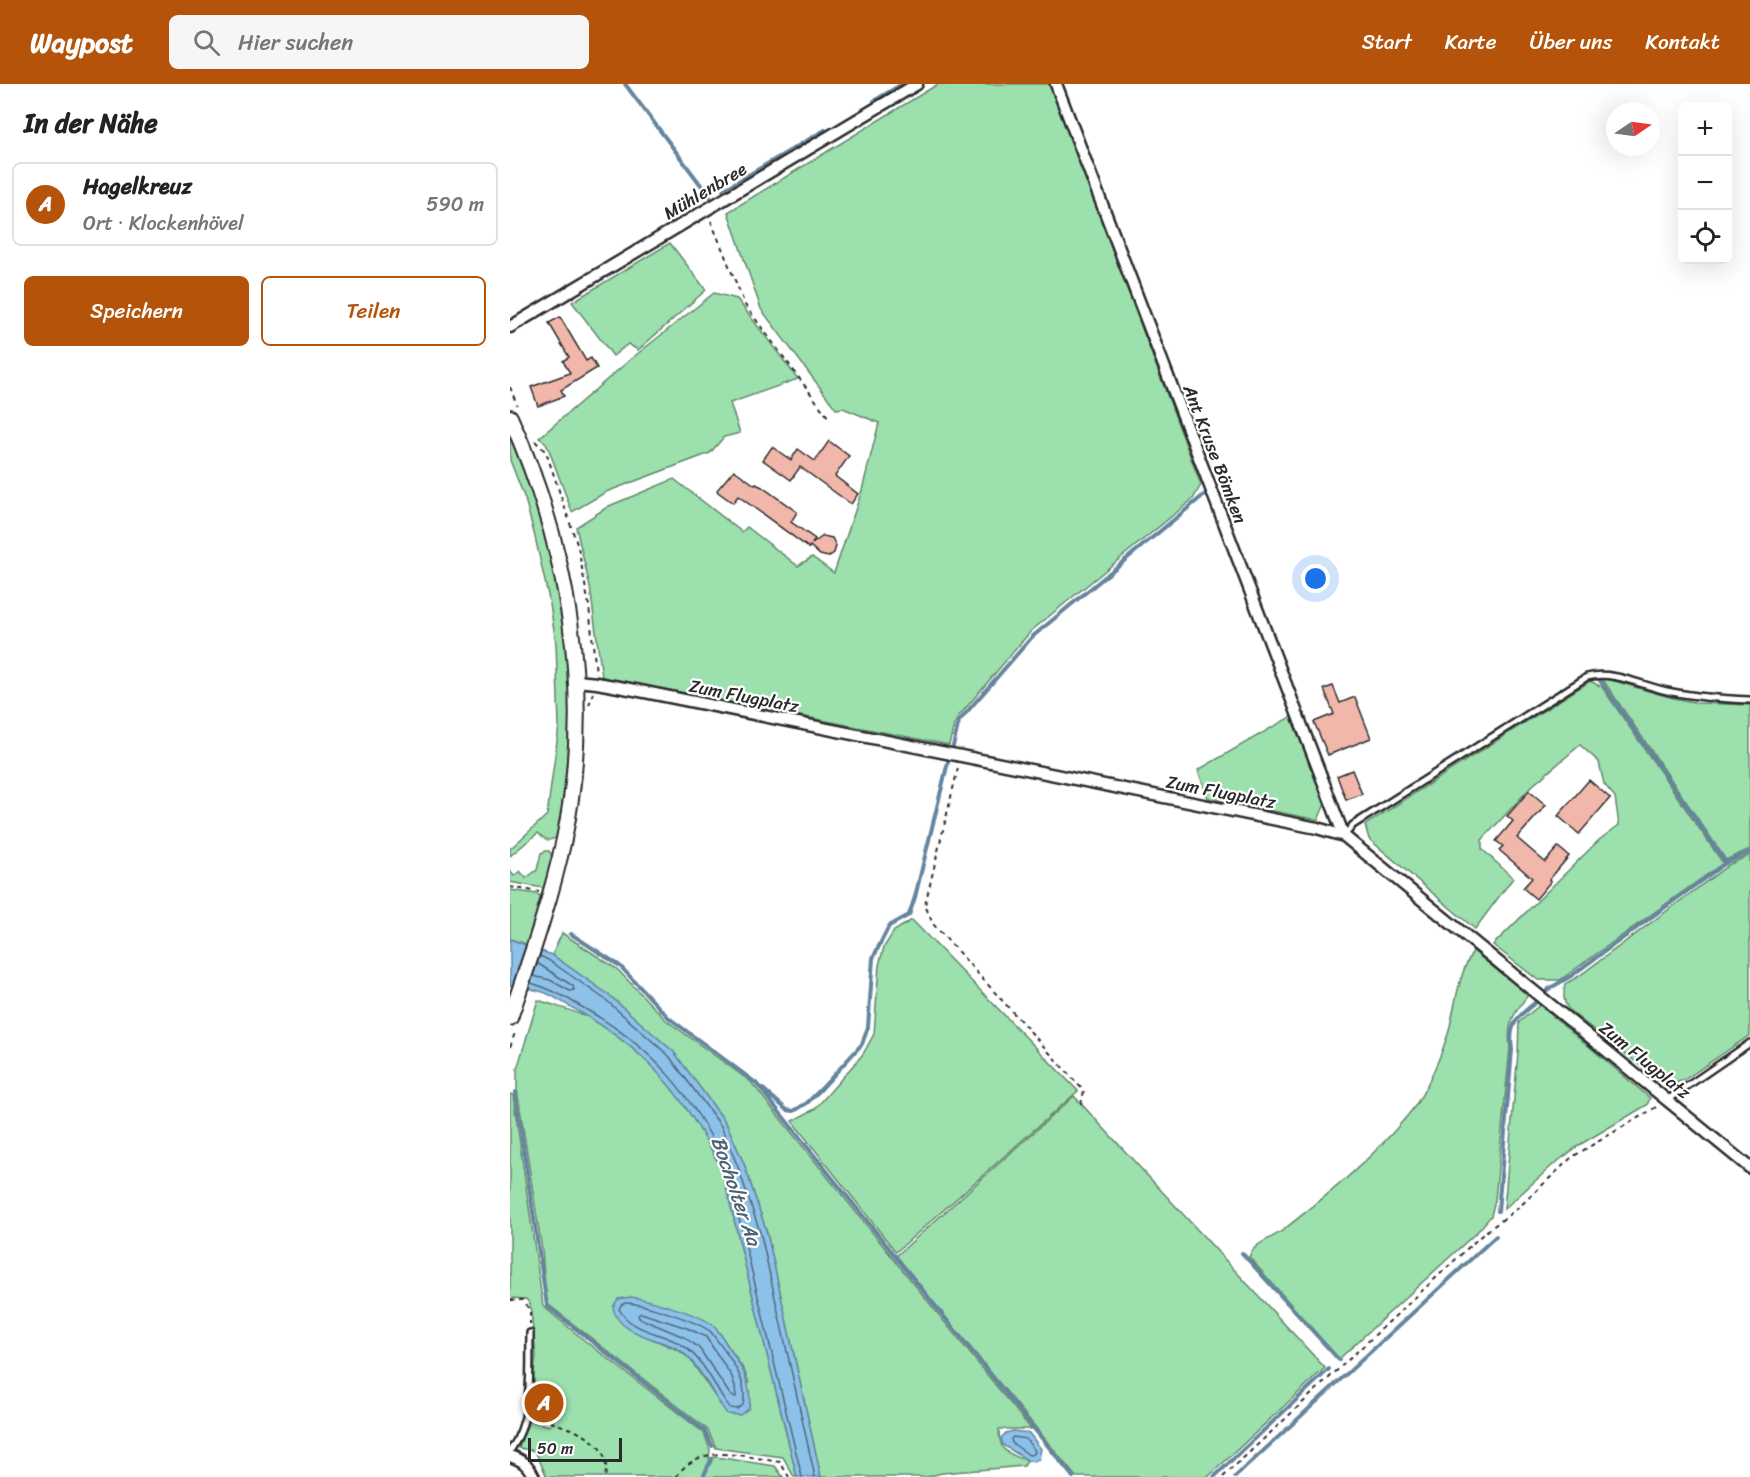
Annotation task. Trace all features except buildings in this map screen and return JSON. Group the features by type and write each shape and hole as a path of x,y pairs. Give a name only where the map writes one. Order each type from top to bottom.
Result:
{"street":[{"name":"Mühlenbree","path":"510,327 917,84"},
{"name":"Ant Kruse Bömken","path":"1056,84 1344,836"},
{"path":"510,417 527,457 551,528 569,612 576,681 574,762 567,819 536,944 510,1018"},
{"name":"Zum Flugplatz","path":"576,681 597,683 1317,828 1344,836 1750,1168"},
{"path":"510,1456 529,1466 534,1477"}],"lane":[{"path":"1344,836 1353,825 1587,676 1612,675 1671,692 1750,700"},
{"path":"1668,1100 1750,1043"},
{"path":"510,1451 520,1436 525,1415 530,1333"}],"path":[{"path":"705,211 745,304 828,417"},
{"path":"960,756 925,905 933,924 1084,1091 1081,1104"},
{"path":"1223,1477 1476,1241 1517,1209 1572,1157 1668,1100"},
{"path":"510,1300 523,1300 528,1305 530,1333"},
{"path":"525,1415 558,1425 596,1443 605,1456 607,1469 605,1477"},
{"path":"676,1477 693,1461 706,1455 721,1453 780,1462 789,1477"}],"green space":[{"path":"938,84 1050,84 1201,485 1193,499 1031,631 959,716 949,745 602,677 590,587 576,527 609,506 674,479 742,532 747,527 798,566 812,557 834,573 862,490 879,423 843,408 836,409 761,309 728,212"},
{"path":"670,243 706,290 638,350 628,344 613,356 572,302"},
{"path":"714,293 737,299 798,379 730,403 740,433 724,437 710,453 606,492 572,512 549,450 545,442 539,438 631,359"},
{"path":"510,431 530,482 552,552 566,633 569,713 564,795 558,836 547,840 538,833 510,856 510,849 547,815 559,726 556,644 550,604 525,499 510,460"},
{"path":"1601,677 1698,703 1750,705 1750,849 1726,860"},
{"path":"1590,681 1602,687 1723,863 1560,980 1538,980 1493,945 1599,840 1619,825 1615,797 1604,784 1599,762 1580,745 1532,786 1482,840 1482,849 1513,878 1475,929 1369,839 1365,825"},
{"path":"1292,716 1325,804 1318,820 1208,798 1198,770"},
{"path":"549,851 553,857 546,886 543,888 510,882 510,871 514,876 520,871 526,878 537,870 541,853"},
{"path":"1750,855 1750,1035 1684,1080 1667,1086 1571,1012 1564,999 1565,984 1730,864"},
{"path":"510,890 537,894 542,897 526,944 510,939"},
{"path":"912,920 1078,1091 896,1252 792,1121 815,1109 863,1054 874,1034 879,965 884,947 894,931"},
{"path":"562,933 617,969 666,1020 751,1082 1031,1429 999,1429 1003,1447 1009,1453 1027,1461 1024,1466 942,1473 927,1477 821,1477 767,1233 744,1164 726,1123 673,1052 609,995 552,955"},
{"path":"1473,951 1528,995 1510,1025 1510,1048 1495,1200 1491,1216 1478,1231 1339,1359 1249,1257 1255,1247 1283,1230 1349,1176 1380,1147 1414,1107 1441,1054 1460,981"},
{"path":"538,1000 597,1021 648,1062 689,1112 722,1170 797,1477 794,1477 783,1457 716,1448 708,1430 549,1305 546,1299 542,1250 517,1089 517,1069","holes":["716,1328 744,1370 749,1383 720,1404 690,1359 678,1350 634,1331"]},
{"path":"1540,1005 1650,1098 1647,1105 1581,1144 1554,1164 1504,1209 1519,1022"},
{"path":"510,1094 513,1095 543,1306 704,1433 710,1450 709,1458 716,1457 775,1466 783,1477 547,1477 535,1451 519,1448 528,1420 550,1426 553,1408 546,1391 531,1389 536,1356 530,1304 526,1299 510,1298"},
{"path":"1074,1096 1325,1368 1208,1477 1076,1477 896,1256"}],"water":[{"name":"Bocholter Aa","path":"510,939 552,955 609,995 674,1052 726,1123 744,1164 767,1233 821,1477 797,1477 722,1170 708,1144 680,1099 664,1079 626,1043 546,993 510,985"},
{"path":"631,1297 683,1311 713,1325 744,1374 749,1390 749,1408 740,1415 727,1414 698,1369 684,1353 638,1334 622,1323 613,1307 618,1299"},
{"path":"1013,1431 1029,1433 1041,1449 1039,1459 1033,1462 1027,1460 1003,1445 1001,1438"}],"waterway":[{"path":"625,84 710,197"},
{"path":"874,101 902,84"},
{"path":"723,190 825,130"},
{"path":"953,746 959,721 1032,637 1205,494"},
{"path":"1599,679 1726,863"},
{"path":"763,1089 787,1110 794,1111 807,1103 862,1044 868,1027 873,958 889,926 909,915 949,758"},
{"path":"1547,990 1571,976 1727,862 1750,852"},
{"path":"571,934 620,966 669,1018 756,1083 1073,1477"},
{"path":"1498,1211 1512,1050 1511,1034 1515,1022 1536,1002"},
{"path":"515,1092 547,1306 705,1431 712,1446"},
{"path":"1235,1477 1496,1236"},
{"path":"1242,1253 1339,1360"},
{"path":"1214,1477 1329,1369"},
{"path":"703,1477 711,1460"}],"place":[{"name":"Hagelkreuz","path":"544,1403"}]}
